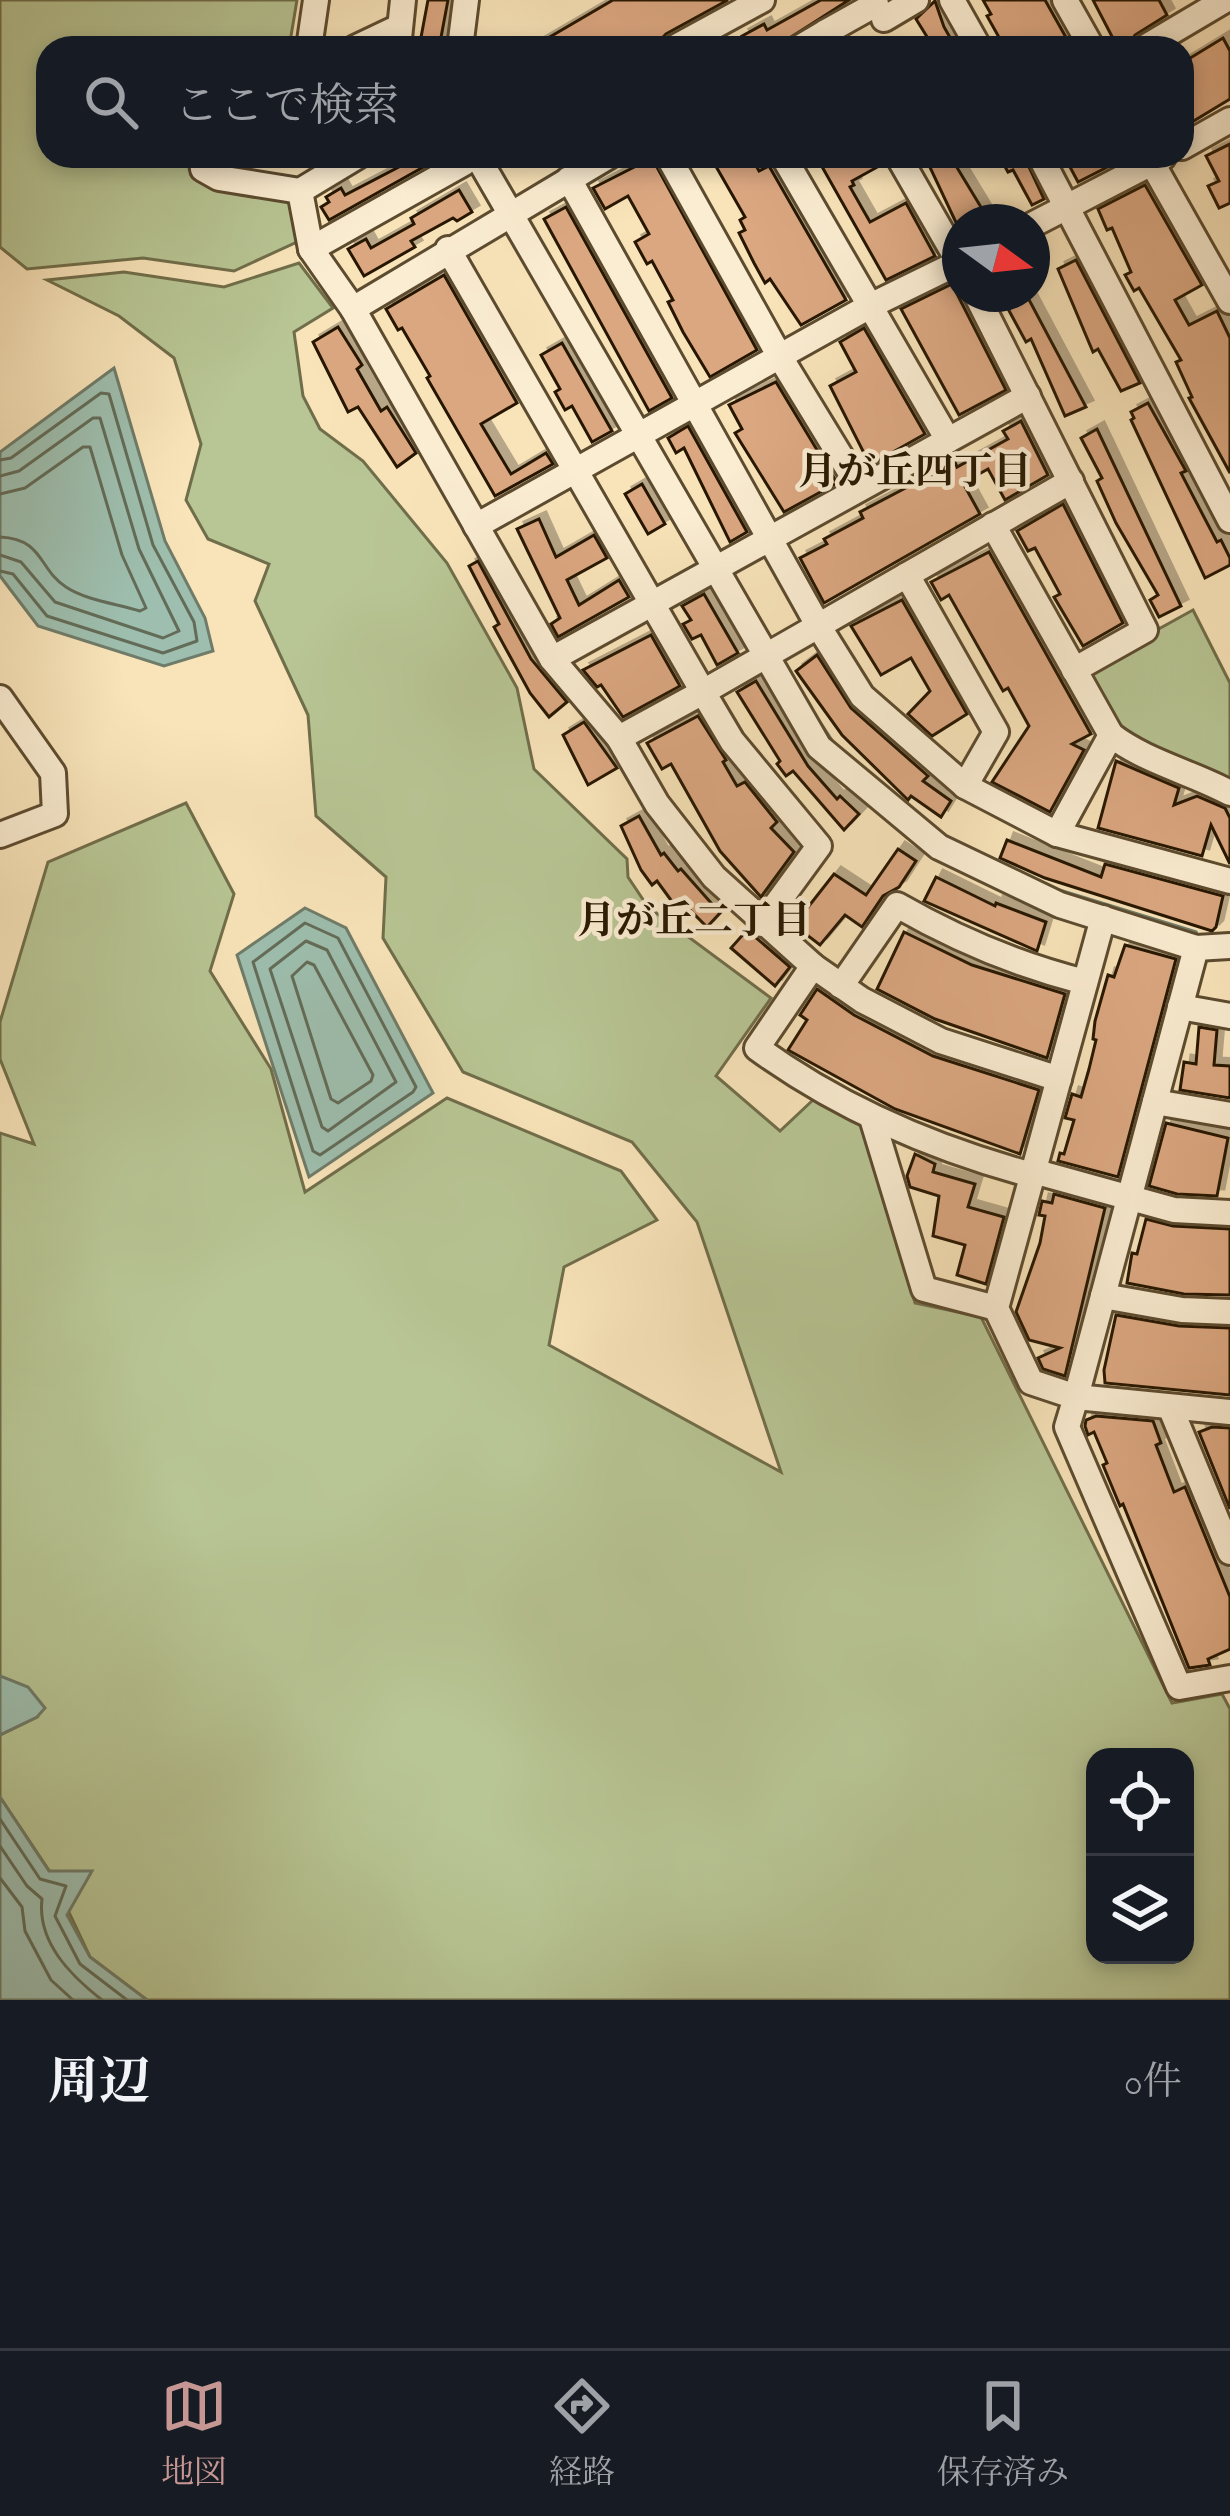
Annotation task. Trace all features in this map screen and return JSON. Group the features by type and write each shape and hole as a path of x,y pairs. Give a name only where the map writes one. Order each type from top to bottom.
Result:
{"street":[{"path":"311,36 316,0"},
{"path":"398,36 403,0"},
{"path":"462,36 466,0"},
{"path":"717,36 762,0"},
{"path":"837,36 880,12 916,0"},
{"path":"952,0 973,36"},
{"path":"1065,0 1085,36"},
{"path":"1157,36 1186,10 1225,0"},
{"path":"1194,140 1230,120"},
{"path":"203,168 219,178 300,191 338,168"},
{"path":"311,249 455,168"},
{"path":"477,168 509,213 819,747 939,847 1060,905 1196,948 1230,946"},
{"path":"353,309 588,168"},
{"path":"675,168 860,488"},
{"path":"789,168 948,440"},
{"path":"905,168 942,231"},
{"path":"1047,168 1230,520"},
{"path":"1050,216 1142,168"},
{"path":"1162,168 1229,295"},
{"path":"568,179 862,696 965,786 1057,834 1230,881"},
{"path":"300,191 311,249 353,309 552,659 619,738 658,804 714,877 761,923 841,986 941,1041 1059,1078"},
{"path":"448,249 732,741 819,846 761,923"},
{"path":"476,526 694,402 942,271"},
{"path":"985,312 1145,630 1074,670"},
{"path":"552,659 1028,396"},
{"path":"619,738 1071,481"},
{"path":"994,525 1111,735 1135,753 1176,766 1230,794"},
{"path":"907,575 995,733 965,786"},
{"path":"0,698 53,772 56,814 1,830"},
{"path":"1057,834 1111,735"},
{"path":"841,986 897,905 1022,966 1085,982"},
{"path":"1103,919 996,1309 1031,1382 1076,1397 1230,1412"},
{"path":"1196,948 1067,1427 1179,1688 1230,1678"},
{"path":"812,966 757,1048 792,1074 872,1118 952,1151 1129,1200 1174,1210 1230,1213"},
{"path":"1180,1007 1230,1016"},
{"path":"1155,1102 1230,1114"},
{"path":"872,1118 925,1289 996,1309"},
{"path":"1103,1296 1182,1310 1230,1312"},
{"path":"1171,1409 1230,1552"}],"green space":[{"path":"0,0 297,0 291,36 36,36 36,168 221,168 294,200 299,241 234,271 143,258 27,269 0,247"},
{"path":"299,263 333,308 294,332 303,396 320,429 363,461 447,563 517,688 534,769 627,859 628,877 648,907 771,998 716,1076 780,1131 813,1100 862,1123 915,1303 981,1317 1172,1703 1222,1694 1230,1709 1230,2000 147,2000 90,1957 50,1872 0,1797 0,1735 37,1717 0,1676 0,1133 34,1144 0,1059 0,1022 48,862 186,803 234,894 210,971 271,1069 305,1192 447,1098 621,1171 657,1220 564,1267 549,1345 781,1472 697,1222 632,1142 463,1072 383,938 386,877 316,816 308,715 255,601 269,564 208,539 186,500 201,444 174,358 119,316 47,280 124,272 224,287"},
{"path":"1193,610 1230,683 1230,793 1116,729 1087,682 1090,667"}],"water":[{"path":"114,368 165,541 205,618 213,651 164,666 38,626 0,576 0,452"},
{"path":"305,908 346,928 433,1093 309,1177 237,955"},
{"path":"0,1676 28,1687 45,1708 37,1717 0,1735"},
{"path":"0,1797 49,1871 92,1871 67,1915 90,1957 147,2000 0,2000"}],"building":[{"path":"428,0 448,0 441,36 421,36"},
{"path":"613,0 728,0 664,36 552,36"},
{"path":"821,0 849,0 793,36 742,36 764,24 767,30"},
{"path":"983,0 1045,0 1065,36 998,36 987,16 991,14"},
{"path":"1093,0 1159,0 1167,15 1134,36 1112,36"},
{"path":"935,1 949,36 927,36 916,19"},
{"path":"1223,38 1230,51 1230,99 1194,121 1194,56"},
{"path":"1230,144 1230,203 1219,208 1208,186 1219,181 1206,156"},
{"path":"397,168 422,168 329,220 321,207 329,202 326,197 341,188 345,195"},
{"path":"632,168 657,168 757,350 710,377 668,302 673,300 652,261 647,264 635,242 649,234 628,196 605,209 593,188"},
{"path":"717,168 770,168 846,300 801,325 754,263 739,233 745,230 740,220 745,217"},
{"path":"823,168 876,168 852,181 850,187 870,222 906,203 935,256 886,280"},
{"path":"930,168 957,168 979,204 947,204"},
{"path":"1006,168 1030,168 1044,199 1031,204 1013,170"},
{"path":"1071,168 1105,168 1078,182"},
{"path":"1145,185 1202,285 1175,300 1189,325 1217,311 1230,338 1230,473 1189,398 1176,362 1181,360 1139,288 1134,291 1125,275 1131,272 1098,209"},
{"path":"459,190 472,212 411,241 415,247 364,276 348,249 366,239 371,248 414,224 411,218"},
{"path":"566,207 672,398 649,411 544,219"},
{"path":"1076,260 1140,383 1121,391 1098,349 1093,352 1058,269"},
{"path":"444,275 517,403 481,424 511,474 546,453 553,464 495,496 430,376 386,309"},
{"path":"942,289 942,312 966,312 1006,390 959,415 901,309"},
{"path":"1010,312 1036,312 1086,407 1065,416 1031,339 1026,342"},
{"path":"338,327 362,365 357,369 381,411 387,407 416,453 397,467 358,407 348,412 313,342"},
{"path":"864,328 925,434 870,465 830,386 856,372 840,342"},
{"path":"562,343 612,431 592,442 572,406 565,410 555,392 560,389 541,355"},
{"path":"776,382 837,483 784,512 735,433 742,429 729,405"},
{"path":"1148,403 1186,471 1181,473 1217,542 1221,540 1230,558 1230,565 1205,578 1131,420 1131,412"},
{"path":"1021,421 1048,475 1005,500 988,469 963,483 980,514 824,603 800,558 863,518 860,512 1008,439 1003,431"},
{"path":"688,426 747,532 730,542 684,448 676,453 668,438"},
{"path":"1097,429 1181,606 1159,617 1150,600 1158,595 1116,523 1097,481 1102,478 1081,438"},
{"path":"642,484 665,524 648,534 625,494"},
{"path":"1063,504 1123,623 1083,646 1054,597 1060,594 1035,548 1028,551 1017,531"},
{"path":"539,519 556,557 594,535 607,558 567,580 579,605 619,580 629,597 558,637 551,624 560,618 517,529"},
{"path":"989,552 1091,734 1072,744 1084,750 1050,812 992,782 1029,726 1008,688 1003,691 949,595 941,600 931,582"},
{"path":"478,561 531,659 567,702 549,717 530,693 494,627 499,624 469,566"},
{"path":"704,594 738,653 717,665 701,635 692,639 683,624 691,620 682,606"},
{"path":"902,600 967,714 932,736 908,714 930,691 911,658 881,675 851,626"},
{"path":"651,635 680,686 623,717 601,685 597,687 583,670"},
{"path":"817,655 851,708 928,776 923,781 951,801 941,817 911,796 908,800 842,735 796,671"},
{"path":"756,681 808,766 837,799 840,796 859,814 844,830 793,771 786,776 777,764 780,761 737,692"},
{"path":"698,716 737,786 745,782 777,822 771,828 794,852 761,897 720,851 671,764 662,769 647,743"},
{"path":"584,722 617,768 588,785 563,735"},
{"path":"1116,761 1179,788 1174,805 1197,796 1225,808 1230,818 1230,864 1211,825 1202,856 1098,828"},
{"path":"639,816 661,855 681,869 720,913 707,927 682,902 676,907 657,881 652,885 641,870 621,826"},
{"path":"1007,840 1101,877 1105,864 1223,896 1216,927 1212,931 1045,878 1000,858"},
{"path":"898,849 916,861 862,927 845,915 820,945 794,925 834,874 866,895"},
{"path":"936,877 995,906 1046,922 1037,951 924,901"},
{"path":"747,930 790,967 775,986 731,948"},
{"path":"904,932 972,965 1065,994 1047,1058 935,1019 877,989"},
{"path":"1125,945 1176,959 1118,1177 1058,1161 1074,1120 1065,1118 1072,1094 1081,1097 1089,1069 1095,1021 1108,975 1114,977"},
{"path":"817,989 854,1015 933,1056 1039,1090 1020,1154 895,1109 788,1050 807,1020 800,1015"},
{"path":"1199,1027 1217,1030 1214,1065 1230,1066 1230,1098 1180,1090 1184,1062 1196,1064"},
{"path":"1166,1123 1228,1138 1217,1196 1177,1194 1149,1186"},
{"path":"915,1154 935,1164 933,1172 975,1184 968,1207 1004,1217 986,1284 957,1275 965,1245 933,1236 939,1196 910,1187 907,1176"},
{"path":"1054,1194 1105,1208 1065,1376 1043,1369 1038,1358 1060,1348 1029,1340 1016,1312 1040,1243 1045,1216 1039,1215 1042,1201 1052,1203"},
{"path":"1146,1219 1173,1226 1230,1229 1230,1295 1184,1294 1127,1283 1132,1253 1137,1254"},
{"path":"1116,1315 1179,1326 1230,1328 1230,1395 1105,1383"},
{"path":"1096,1416 1153,1421 1161,1443 1156,1445 1174,1492 1185,1487 1230,1597 1230,1649 1208,1659 1210,1665 1189,1668 1103,1465 1107,1463 1094,1432 1088,1435 1086,1420"},
{"path":"1230,1428 1230,1509 1199,1432"}],"waterway":[{"path":"816,719 832,743"},
{"path":"1055,890 1195,933"}],"district":[{"name":"月が丘四丁目","path":"915,470"},
{"name":"月が丘二丁目","path":"694,919"}]}
